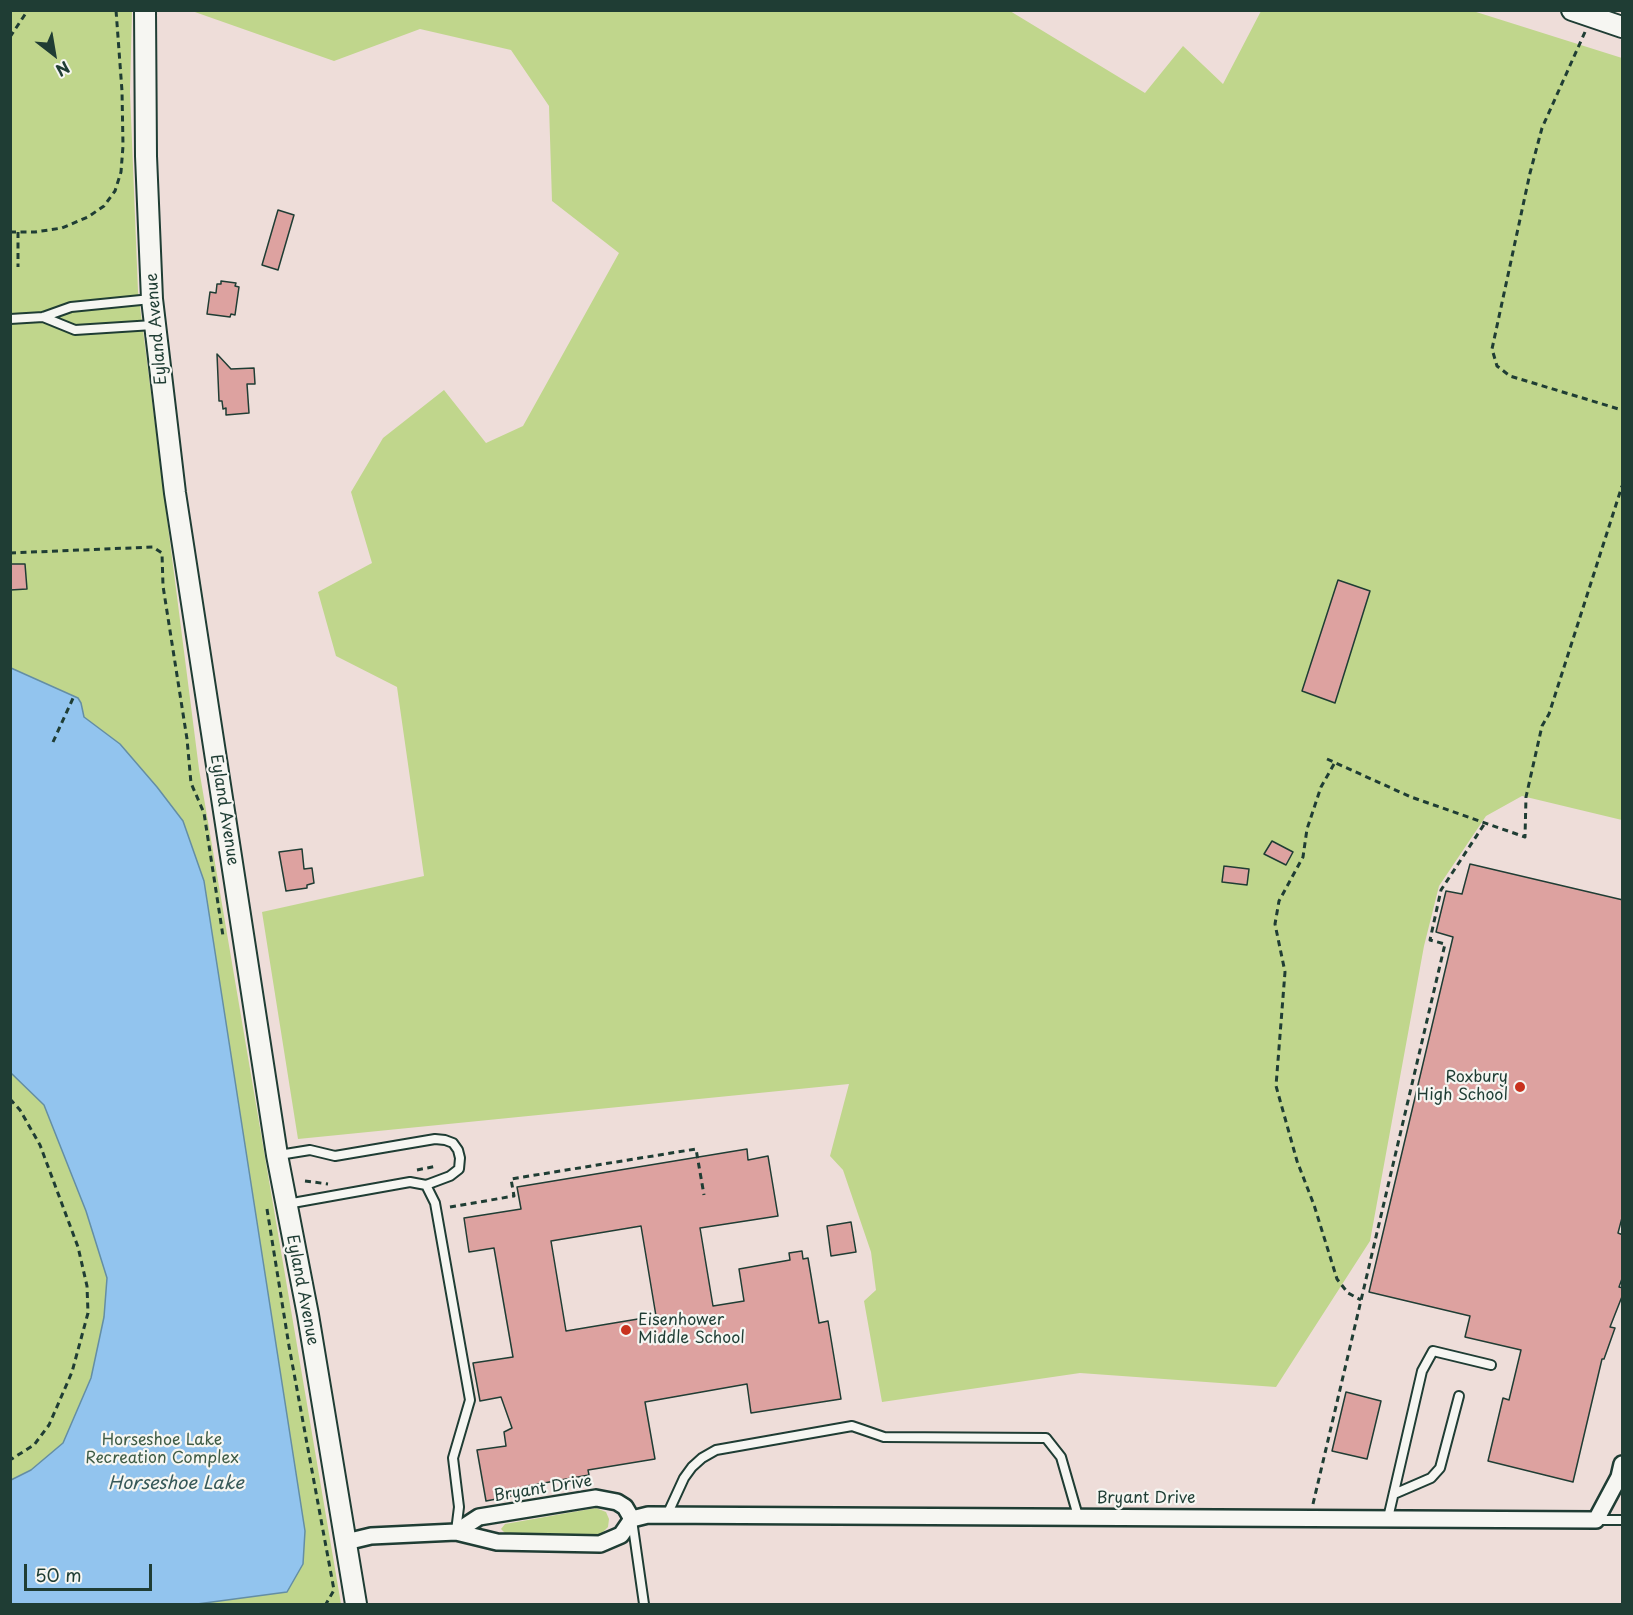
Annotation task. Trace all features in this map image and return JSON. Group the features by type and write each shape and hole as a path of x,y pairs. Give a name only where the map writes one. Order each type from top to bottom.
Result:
{"street":[{"name":"Eyland Avenue","path":"145,10 146,156 152,299 175,493 277,1155 277,1206 308,1315 356,1605"},
{"path":"1572,10 1623,27"},
{"path":"1596,1520 1619,1477 1623,1464"},
{"name":"Bryant Drive","path":"456,1532 479,1517 596,1498 617,1502 626,1508 632,1519"},
{"name":"Bryant Drive","path":"346,1542 370,1536 456,1532 497,1542 600,1544 621,1535 632,1519 648,1515 1596,1520"}],"lane":[{"path":"10,319 43,317 71,307 152,299"},
{"path":"43,317 75,330 154,325"},
{"path":"277,1155 310,1150 326,1156 335,1156 435,1139 453,1143 460,1158 459,1169 450,1176 426,1185 410,1182 277,1206"},
{"path":"426,1185 435,1203 470,1400 453,1458 459,1507 456,1532"},
{"path":"1388,1518 1422,1371 1433,1351 1491,1365"},
{"path":"1394,1494 1431,1478 1440,1468 1459,1396"},
{"path":"666,1516 684,1478 692,1467 716,1450 852,1426 884,1437 1046,1438 1061,1457 1078,1516"},
{"path":"632,1519 644,1605"},
{"path":"1596,1520 1623,1520"}],"path":[{"path":"10,37 27,10"},
{"path":"10,232 35,232 62,228 88,217 104,206 115,191 121,172 123,146 122,91 116,10"},
{"path":"1592,17 1542,128 1492,349 1497,366 1510,376 1623,410"},
{"path":"18,232 18,267"},
{"path":"1327,759 1411,797 1525,837 1526,797 1542,726 1549,714 1623,486"},
{"path":"10,553 153,547 162,553 163,586 187,739 191,783 204,813 224,943"},
{"path":"52,741 74,696"},
{"path":"1334,763 1321,787 1306,829 1303,857 1279,902 1275,924 1285,972 1276,1062 1276,1086 1297,1161 1314,1205 1337,1279 1348,1293 1361,1300"},
{"path":"1313,1504 1445,944 1430,940 1441,890 1485,823"},
{"path":"10,1100 20,1110 40,1145 78,1247 87,1286 87,1313 72,1372 49,1425 34,1445 10,1460"},
{"path":"450,1207 514,1196 511,1179 696,1149 704,1195"},
{"path":"277,1206 290,1346 334,1590 326,1605"}],"green space":[{"name":"Horseshoe Lake Recreation Complex","path":"10,11 132,11 130,92 138,291 199,769 341,1604 11,1604"},
{"path":"192,11 1010,11 1145,93 1183,46 1223,84 1261,11 1473,11 1622,58 1622,820 1522,796 1486,816 1439,886 1424,946 1370,1241 1276,1387 1080,1373 882,1402 864,1301 876,1290 871,1252 843,1170 830,1156 849,1084 298,1139 262,912 424,876 397,687 336,656 318,592 372,563 351,492 383,438 444,390 486,443 523,426 619,253 552,201 549,106 511,50 420,29 334,61"},
{"path":"596,1508 606,1512 609,1519 608,1527 601,1534 506,1534 501,1529 505,1524"}],"water":[{"name":"Horseshoe Lake","path":"11,668 78,698 84,717 120,744 183,821 204,881 305,1531 303,1564 287,1592 197,1604 11,1604 11,1480 31,1470 63,1443 91,1378 104,1317 107,1278 86,1211 44,1105 11,1073"}],"building":[{"path":"278,210 294,215 278,270 262,265"},
{"path":"221,281 236,283 235,286 239,287 235,315 231,314 230,317 207,314 210,292 216,293 217,284 221,284"},
{"path":"217,354 231,369 254,368 255,384 247,384 249,413 226,415 226,408 223,409 222,401 219,401"},
{"path":"10,564 25,564 27,589 10,590"},
{"path":"1338,580 1370,591 1335,703 1302,691"},
{"path":"1272,841 1293,852 1286,865 1264,854"},
{"path":"302,849 304,869 312,868 314,883 307,885 307,888 286,891 279,852"},
{"name":"Roxbury High School","path":"1470,864 1623,900 1623,1214 1618,1233 1623,1235 1623,1276 1619,1287 1623,1288 1623,1294 1610,1327 1615,1328 1604,1359 1602,1359 1573,1482 1488,1461 1503,1398 1509,1400 1521,1350 1465,1337 1470,1316 1369,1292 1453,937 1436,932 1446,891 1462,894"},
{"path":"1224,866 1249,869 1247,885 1222,882"},
{"name":"Eisenhower Middle School","path":"747,1149 748,1160 768,1156 778,1216 700,1228 713,1306 744,1301 739,1269 790,1260 789,1253 802,1251 803,1259 808,1258 819,1323 828,1321 841,1399 751,1413 747,1384 645,1402 655,1459 588,1470 589,1475 527,1486 528,1493 486,1501 477,1450 506,1446 504,1432 512,1428 501,1397 480,1401 473,1363 513,1357 494,1248 469,1252 464,1218 521,1209 517,1187","holes":["641,1226 656,1316 566,1331 551,1241"]},
{"path":"851,1222 856,1252 831,1256 827,1226"},
{"path":"1346,1392 1381,1401 1367,1459 1332,1451"}],"place":[{"name":"Roxbury High School","path":"1520,1087"},
{"name":"Eisenhower Middle School","path":"626,1330"}]}
